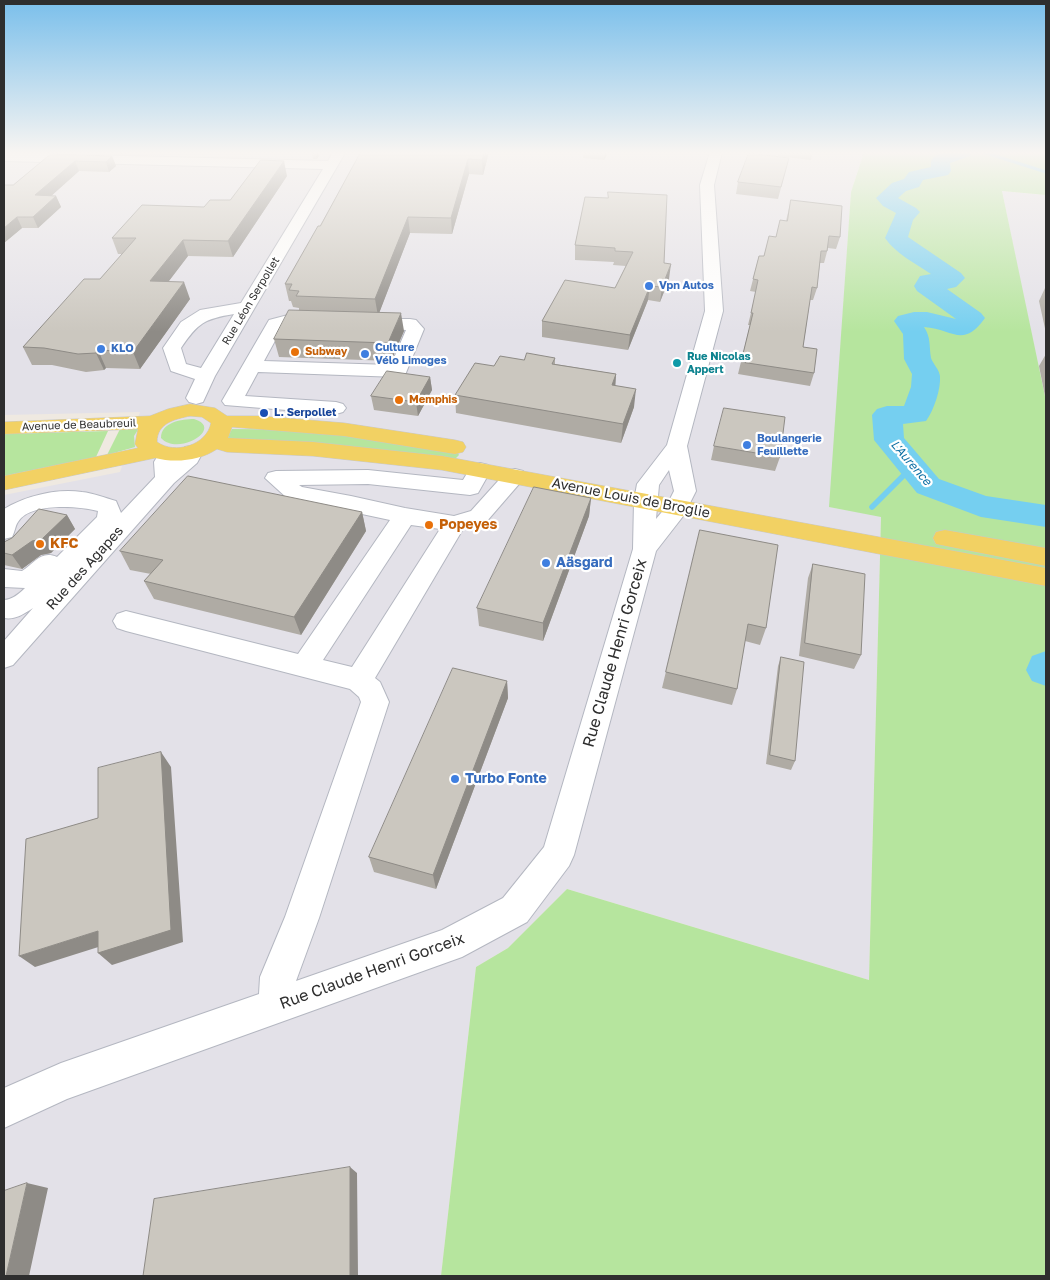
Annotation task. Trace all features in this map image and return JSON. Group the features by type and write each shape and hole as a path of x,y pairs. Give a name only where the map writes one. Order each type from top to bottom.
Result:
{"main road":[{"path":"4,483 160,452 192,452 217,432 218,417 193,407 172,413 155,422 145,436 146,444 160,452"},
{"name":"Avenue Louis de Broglie","path":"646,492 515,476 475,479 400,457 312,449 227,445 217,432 232,421 384,433 646,492 1046,577"},
{"name":"Avenue de Beaubreuil","path":"4,428 155,422"},
{"name":"Avenue Louis de Broglie","path":"681,499 1046,557"}],"street":[{"name":"Rue Léon Serpollet","path":"193,407 206,376 305,212"},
{"path":"645,549 646,492 677,446 714,311 708,212"},
{"path":"206,376 178,367 172,348 187,326 206,314 248,307"},
{"path":"335,322 288,320 275,324 232,401 336,408"},
{"path":"252,366 398,371 415,329 410,324 354,322"},
{"path":"645,549 681,499 681,476 677,446"},
{"path":"160,452 166,478"},
{"name":"Rue des Agapes","path":"4,658 166,478 190,458 192,452"},
{"path":"475,479 276,478 294,493 351,503 404,516 455,524 478,516 515,476"},
{"path":"4,532 8,517 23,506 60,498 82,499 108,506 110,513 108,520 28,600 10,610 4,609"},
{"path":"4,551 35,521 42,507 52,500"},
{"path":"4,578 23,581 32,577 94,517 100,504"},
{"path":"305,665 404,516"},
{"path":"359,680 455,524"},
{"name":"Rue Claude Henri Gorceix","path":"4,1108 61,1082 450,945 515,910 558,856 645,549"},
{"path":"126,622 305,665 359,680 370,690 375,702 302,918 278,977 276,1006"}],"shaded area":[{"path":"4,212 850,212 830,507 881,516 869,980 567,889 508,948 476,967 441,1276 4,1276 4,495 120,472 140,412 4,415"},
{"path":"1006,212 1046,212 1046,401"}],"green space":[{"path":"850,212 1006,212 1046,401 1046,1276 441,1276 476,967 508,948 567,889 869,980 881,517 829,507"},
{"path":"194,419 202,423 204,428 202,434 196,439 178,444 169,443 161,438 164,428 173,422"},
{"path":"139,428 134,436 135,447 107,455 120,429"},
{"path":"232,429 327,430 458,453 459,455 456,458 449,459 226,440"},
{"path":"108,431 96,457 4,476 4,434"}],"building":[{"path":"4,212 39,212 33,217 17,217 4,228"},
{"path":"136,212 248,212 228,241 183,240 150,281 184,282 133,352 98,350 96,353 78,354 44,348 23,347 84,279 100,279 136,238 112,238"},
{"path":"328,212 453,212 451,218 408,217 375,299 296,296 299,291 289,290 292,284 285,284 318,226 320,226"},
{"path":"582,212 666,212 664,263 671,264 662,287 650,286 630,335 542,321 565,280 615,288 633,252 615,251 615,248 575,245"},
{"path":"789,212 842,212 840,237 829,236 827,251 821,251 817,288 812,287 803,347 817,349 814,373 741,362 753,313 751,313 758,280 753,279 759,256 764,256 769,236 776,237 780,220 787,221"},
{"path":"289,310 401,313 388,343 274,339"},
{"path":"527,353 555,358 552,364 616,374 612,385 636,389 623,424 455,395 475,363 494,366 500,356 524,360"},
{"path":"387,371 430,377 416,402 371,396"},
{"name":"Boulangerie Feuillette","path":"724,408 785,417 780,457 714,446"},
{"path":"188,476 362,512 294,617 144,581 163,560 120,551"},
{"path":"534,487 591,498 543,623 477,608"},
{"path":"39,509 67,515 42,539 32,541 12,555 4,553 4,542 12,538"},
{"path":"700,530 778,545 766,628 748,624 737,689 666,672"},
{"path":"813,564 865,574 861,655 805,643"},
{"path":"781,657 804,662 795,761 770,755"},
{"path":"453,668 507,681 433,875 369,857"},
{"path":"161,752 171,930 98,953 98,931 19,956 26,839 98,818 98,768"},
{"path":"350,1167 350,1276 143,1276 154,1199"},
{"path":"27,1183 6,1276 4,1276 4,1191"}],"waterway":[{"name":"L'Aurence","path":"908,212 903,218 896,238 903,245 953,278 947,282 928,281 926,286 972,318 961,329 927,319 907,321 916,334 918,359 926,374 925,387 916,415 887,415 889,440 928,486 981,506 1046,516"},
{"path":"872,507 912,467"}],"place":[{"name":"Vpn Autos","path":"649,286"},
{"name":"KLO","path":"101,349"},
{"name":"Subway","path":"295,352"},
{"name":"Culture Vélo Limoges","path":"365,354"},
{"name":"Rue Nicolas Appert","path":"677,363"},
{"name":"Memphis","path":"399,400"},
{"name":"L. Serpollet","path":"264,413"},
{"name":"Boulangerie Feuillette","path":"747,445"},
{"name":"Popeyes","path":"429,525"},
{"name":"KFC","path":"40,544"},
{"name":"Aäsgard","path":"546,563"},
{"name":"Turbo Fonte","path":"455,779"}]}
